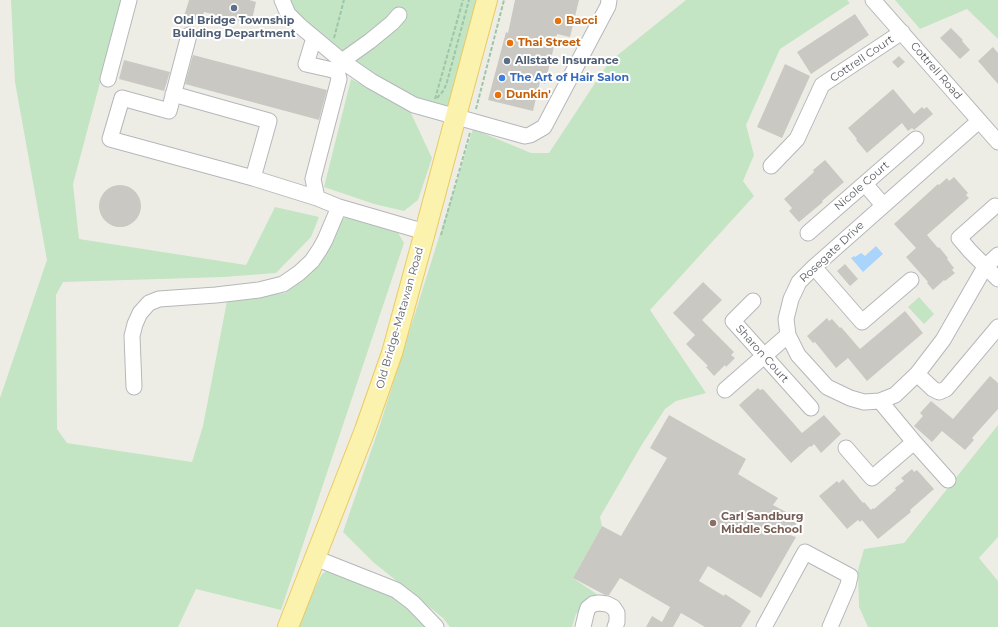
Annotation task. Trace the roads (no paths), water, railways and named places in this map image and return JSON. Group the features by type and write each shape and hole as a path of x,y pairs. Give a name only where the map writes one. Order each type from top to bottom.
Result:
{"main road":[{"name":"Old Bridge-Matawan Road","path":"288,627 365,430 392,353 487,0"}],"street":[{"path":"108,79 129,0"},
{"path":"282,0 288,14 300,26 331,51 340,66 339,79 313,179 317,198"},
{"path":"314,38 306,64 340,66 414,105 524,136 530,135 544,127 608,6 609,0"},
{"name":"Cottrell Road","path":"873,0 998,142"},
{"path":"340,66 392,23 399,15"},
{"name":"Cottrell Court","path":"771,166 797,139 822,85 902,32"},
{"path":"189,35 169,111 122,98 110,139 253,178 317,198 339,207 425,232"},
{"path":"173,94 269,120 253,178"},
{"name":"Rosegate Drive","path":"979,121 814,267 800,282 791,299 786,319 788,335 798,355 827,387 850,398 864,402 880,401 896,395 917,374 943,340 985,267 998,255"},
{"name":"Nicole Court","path":"808,233 916,139"},
{"path":"865,184 883,205"},
{"path":"996,206 959,238 998,279"},
{"path":"134,387 132,336 140,313 149,303 158,299 259,290 283,284 299,273 312,261 325,240 339,207"},
{"path":"814,267 862,322 911,280"},
{"name":"Sharon Court","path":"753,301 733,320 811,408"},
{"path":"917,374 933,389 939,392 946,388 998,327"},
{"path":"725,390 788,335"},
{"path":"880,401 948,480"},
{"path":"846,448 872,478 914,442"},
{"path":"764,627 805,552 850,576 848,585 830,627"},
{"path":"315,558 396,590 413,604 436,627"},
{"path":"583,627 588,608 593,604 599,603 607,604 613,607 617,614 617,622 615,627"}],"water":[{"path":"876,246 883,254 863,272 851,258 861,253 865,256"}],"place":[{"name":"Old Bridge Township Building Department","path":"234,8"},
{"name":"Bacci","path":"558,21"},
{"name":"Thai Street","path":"510,43"},
{"name":"Allstate Insurance","path":"507,61"},
{"name":"The Art of Hair Salon","path":"502,78"},
{"name":"Dunkin'","path":"498,95"},
{"name":"Carl Sandburg Middle School","path":"713,523"}]}
